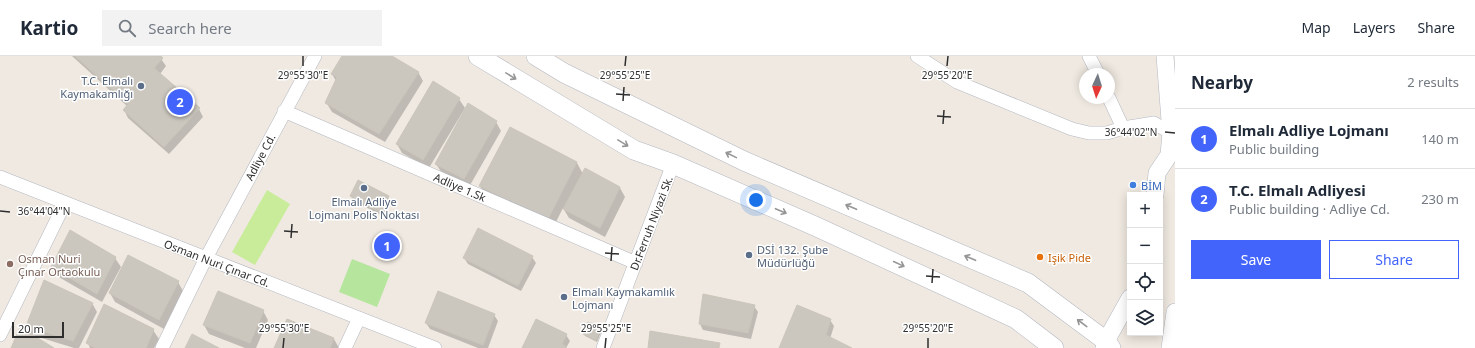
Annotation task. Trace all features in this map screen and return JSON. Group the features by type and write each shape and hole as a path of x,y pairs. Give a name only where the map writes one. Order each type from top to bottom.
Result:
{"main road":[{"path":"478,56 634,150 673,164 817,227 1016,319 1054,348"},
{"path":"536,56 564,73 744,161 1028,283 1107,346"}],"street":[{"name":"Adliye Cd.","path":"162,348 206,258 315,56"},
{"path":"917,56 956,82 1072,129 1089,134 1106,133 1123,128 1154,123 1172,106"},
{"path":"1089,56 1095,68"},
{"path":"1155,192 1157,173 1172,160 1172,106 1165,56"},
{"path":"1112,104 1123,128"},
{"name":"Adliye 1.Sk","path":"284,111 636,263"},
{"path":"1154,123 1173,133"},
{"name":"Dr.Ferruh Niyazi Sk.","path":"603,348 673,164"},
{"name":"Osman Nuri Çınar Cd.","path":"0,177 435,348"},
{"path":"0,336 65,203"},
{"path":"1107,346 1129,300"},
{"path":"1170,348 1175,312"},
{"path":"345,348 359,318"}],"green space":[{"path":"267,190 290,204 255,265 232,252"},
{"path":"352,259 390,274 377,307 339,292"}],"building":[{"name":"T.C. Elmalı Kaymakamlığı","path":"75,56 161,56 163,58 154,68 200,108 164,147 123,110 128,104"},
{"path":"342,56 392,56 419,72 379,134 325,103 337,77 331,74"},
{"path":"433,81 460,98 423,160 396,144"},
{"path":"468,103 497,121 464,179 435,164"},
{"path":"510,127 577,162 548,219 479,186"},
{"path":"585,168 620,187 600,228 563,209"},
{"name":"Elmalı Adliye Lojmanı Polis Noktası","path":"358,180 389,196 380,212 350,196"},
{"path":"478,228 533,256 518,286 463,258"},
{"path":"70,230 116,257 97,294 51,267"},
{"path":"128,255 179,281 159,320 109,293"},
{"path":"44,280 93,303 73,341 26,326"},
{"path":"218,291 264,310 250,343 203,325"},
{"path":"438,291 495,314 483,345 425,323"},
{"path":"703,294 755,305 748,333 699,324"},
{"path":"104,304 154,329 146,348 95,348 86,343"},
{"path":"797,305 831,319 826,335 852,348 779,348"},
{"path":"287,319 334,338 330,348 274,348"},
{"name":"Elmalı Kaymakamlık Lojmanı","path":"536,319 567,334 562,344 566,348 522,348"},
{"path":"588,322 601,327 596,340 583,334"},
{"path":"20,327 54,348 11,348"},
{"path":"650,331 720,343 719,348 648,348"},
{"path":"192,334 219,348 185,348"}],"place":[{"name":"T.C. Elmalı Kaymakamlığı","path":"141,86"},
{"name":"T.C. Elmalı Adliyesi","path":"180,102"},
{"name":"BİM","path":"1133,185"},
{"name":"Elmalı Adliye Lojmanı Polis Noktası","path":"364,188"},
{"name":"Elmalı Adliye Lojmanı","path":"387,246"},
{"name":"DSİ 132. Şube Müdürlüğü","path":"749,255"},
{"name":"Işik Pide","path":"1040,257"},
{"name":"Osman Nuri Çınar Ortaokulu","path":"10,264"},
{"name":"Elmalı Kaymakamlık Lojmanı","path":"564,297"}]}
